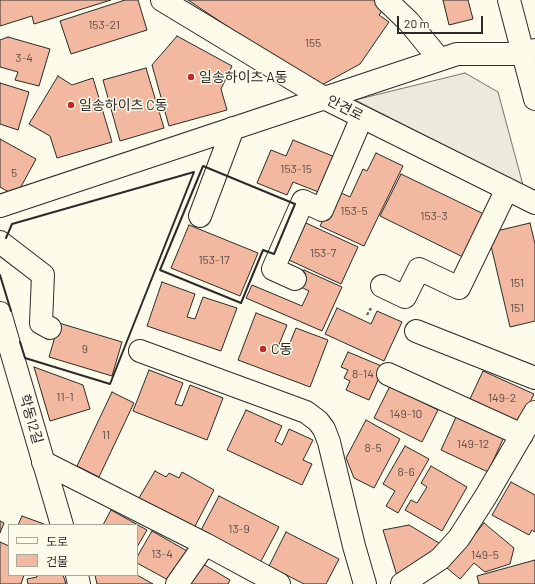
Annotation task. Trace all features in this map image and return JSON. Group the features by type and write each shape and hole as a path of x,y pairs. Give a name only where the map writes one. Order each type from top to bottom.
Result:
{"street":[{"name":"안견로","path":"162,0 324,98 535,203"},
{"path":"386,0 448,57"},
{"path":"405,0 448,57"},
{"path":"509,0 529,52 535,99"},
{"path":"0,206 448,57 529,52"},
{"path":"295,279 273,269 303,201 322,210 362,117"},
{"path":"200,216 233,128"},
{"path":"382,286 405,297 419,269 459,288 507,189"},
{"path":"0,242 43,276 41,323 50,328"},
{"name":"학동12길","path":"0,313 62,524"},
{"path":"416,331 535,378"},
{"path":"140,351 306,412 318,421 324,429 330,442 354,546 365,584"},
{"path":"388,374 522,434"},
{"path":"402,584 440,559 459,538 486,496 535,412"},
{"path":"43,462 206,544 279,584"},
{"path":"177,584 206,544"}],"shaded area":[{"path":"465,73 498,92 523,185 355,100"}],"building":[{"path":"0,0 111,0 34,24 32,16 0,26"},
{"path":"125,0 138,0 147,30 71,54 60,21"},
{"path":"188,0 380,0 387,4 379,15 389,22 360,64 318,87"},
{"path":"443,0 468,0 473,19 449,25"},
{"name":"일송하이츠 A동","path":"177,36 232,66 221,89 227,110 169,126 152,65"},
{"path":"8,37 50,49 39,86 15,80 18,72 0,67 0,40"},
{"path":"146,68 164,128 120,141 103,80"},
{"name":"일송하이츠 C동","path":"58,76 72,85 93,78 112,142 57,158 50,136 29,124"},
{"path":"0,83 29,92 18,130 0,124"},
{"path":"0,139 36,159 16,196 0,187"},
{"path":"293,140 335,157 321,193 293,182 287,195 257,183 271,150 286,156"},
{"path":"376,153 403,166 364,246 320,226 337,191 350,197 363,169 367,171"},
{"path":"401,174 488,216 467,259 380,216"},
{"path":"306,223 358,247 341,284 289,260"},
{"path":"530,223 535,244 535,321 510,327 488,233"},
{"path":"189,225 258,253 240,296 171,268"},
{"path":"304,270 342,287 322,331 246,298 252,285 302,306 309,291 297,285"},
{"path":"162,282 195,294 187,317 195,319 203,297 237,308 221,351 147,326"},
{"path":"337,308 371,324 377,311 402,322 384,361 325,334"},
{"name":"C동","path":"256,313 287,325 278,347 287,350 296,328 328,340 310,387 238,360"},
{"path":"59,323 122,342 112,376 49,357"},
{"path":"348,352 384,367 369,400 346,390 350,381 344,378 348,370 341,367"},
{"path":"34,367 83,385 90,409 50,421"},
{"path":"149,370 183,383 175,404 182,406 190,385 223,398 207,440 133,411"},
{"path":"483,371 534,394 520,424 469,401"},
{"path":"390,386 438,410 422,442 374,418"},
{"path":"112,392 134,403 99,477 77,466"},
{"path":"246,410 282,426 275,441 282,445 289,429 313,440 303,460 312,464 302,485 227,450"},
{"path":"457,415 504,437 488,472 441,450"},
{"path":"366,420 400,439 374,488 354,478 346,458"},
{"path":"405,446 429,459 398,513 386,506 395,491 383,484"},
{"path":"431,466 467,487 442,531 405,510 411,500 417,503 427,487 421,483"},
{"path":"155,471 166,477 169,473 179,478 182,472 214,490 194,528 139,498"},
{"path":"511,482 535,495 535,532 532,530 529,535 492,515"},
{"path":"219,496 279,527 260,563 200,532"},
{"path":"111,510 136,524 104,524"},
{"path":"22,516 44,524 18,524"},
{"path":"0,521 4,523 0,533"},
{"path":"484,523 514,548 510,564 485,572 474,563 460,579 447,568"},
{"path":"138,525 147,530 138,545"},
{"path":"409,525 444,546 398,579 383,530"},
{"path":"152,531 187,551 170,581 138,564 138,555"},
{"path":"286,532 339,559 326,584 304,584 269,566"},
{"path":"0,542 8,546 8,576 24,576 21,584 0,584"},
{"path":"535,560 535,584 479,584 477,576"},
{"path":"198,561 230,580 228,584 183,584"},
{"path":"63,576 66,584 28,584 27,579"},
{"path":"95,576 138,576 153,584 97,584"}],"wall":[{"path":"203,166 295,204 274,254 263,250 241,303 160,270 203,166"},
{"path":"6,238 12,224 194,172 110,384 25,358 20,342"},
{"path":"0,275 11,311"}],"place":[{"name":"일송하이츠 A동","path":"191,77"},
{"name":"일송하이츠 C동","path":"71,105"},
{"name":"C동","path":"263,349"}]}
